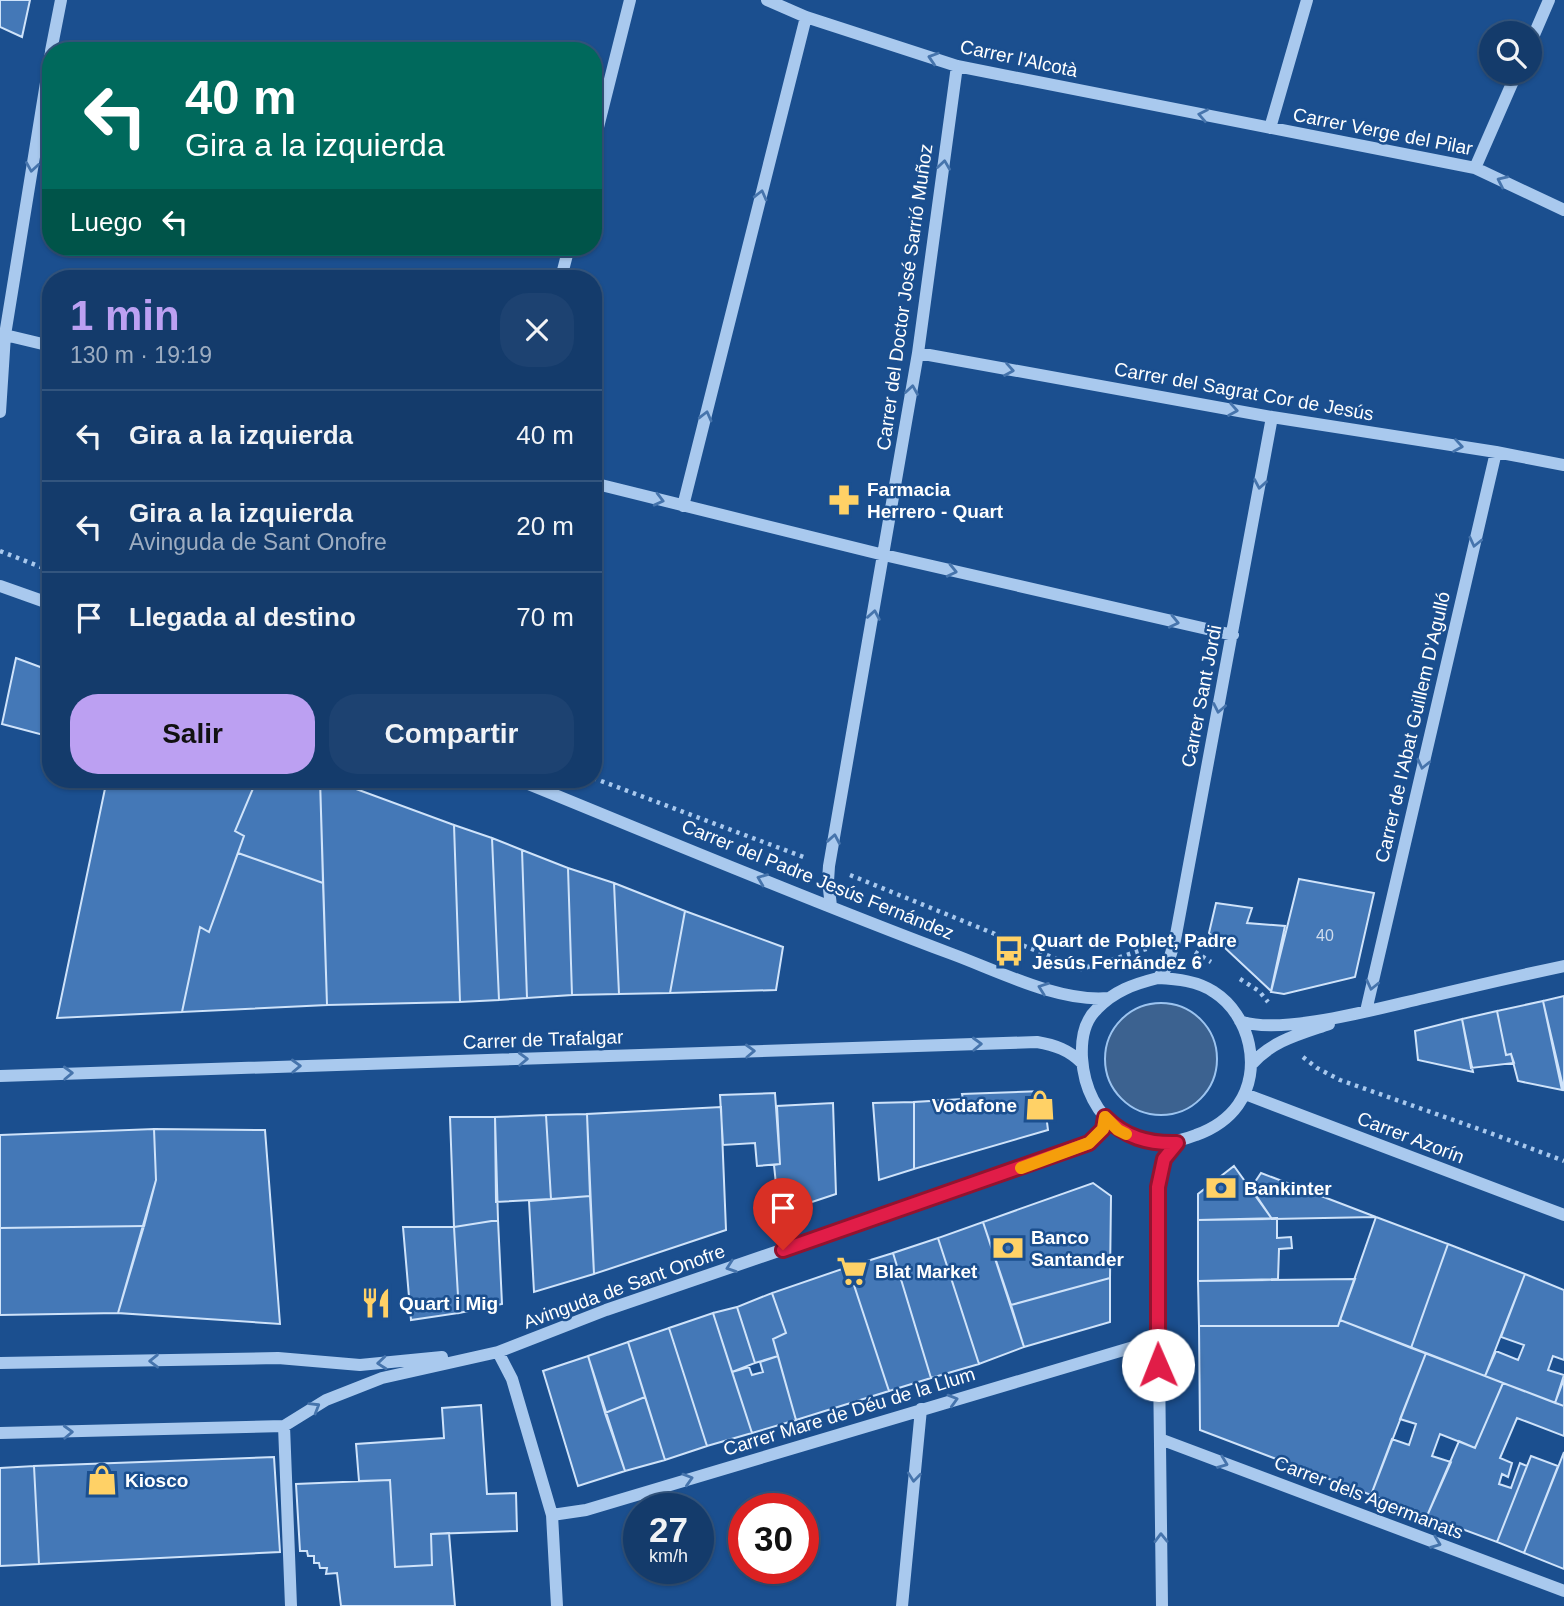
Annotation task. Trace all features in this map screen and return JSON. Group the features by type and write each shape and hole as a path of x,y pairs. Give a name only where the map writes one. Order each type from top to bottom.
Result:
{"street":[{"path":"53,42 61,0"},
{"path":"602,85 630,0"},
{"name":"Carrer l'Alcotà","path":"767,0 806,17 957,66 1270,128"},
{"path":"1270,128 1307,0"},
{"path":"1540,21 1549,0"},
{"path":"683,506 806,17"},
{"name":"Carrer del Doctor José Sarrió Muñoz","path":"831,906 829,866 918,353 957,66"},
{"path":"1475,168 1512,84"},
{"path":"0,412 5,335 42,115"},
{"name":"Carrer Verge del Pilar","path":"1270,128 1475,168 1564,210"},
{"path":"5,335 42,344"},
{"name":"Carrer del Sagrat Cor de Jesús","path":"918,353 1272,417 1564,465"},
{"name":"Carrer Sant Jordi","path":"1158,978 1167,967 1175,940 1272,417"},
{"name":"Carrer de l'Abat Guillem D'Agulló","path":"1366,1011 1496,452"},
{"path":"602,485 884,555 1233,635"},
{"path":"0,586 42,601"},
{"name":"Carrer del Padre Jesús Fernández","path":"538,788 831,906 1058,993 1084,999 1109,998"},
{"path":"1240,1021 1259,1026 1281,1025 1366,1011 1564,966"},
{"path":"1158,978 1194,983 1214,991 1240,1021 1251,1054 1245,1094 1224,1121 1208,1131 1177,1143 1159,1144 1118,1130 1105,1117 1084,1081 1083,1031 1096,1010 1122,989 1158,978"},
{"path":"1251,1065 1266,1050 1289,1038 1366,1011"},
{"name":"Carrer de Trafalgar","path":"0,1076 1038,1042 1061,1048 1082,1063"},
{"name":"Carrer Azorín","path":"1245,1094 1564,1215"},
{"name":"Avinguda de Sant Onofre","path":"284,1426 326,1400 382,1378 498,1352 606,1310 1080,1147 1098,1137 1105,1117"},
{"path":"1161,1606 1158,1187 1164,1159 1177,1143"},
{"name":"Carrer Mare de Déu de la Llum","path":"552,1515 586,1510 1157,1340"},
{"path":"498,1352 512,1378 552,1515 557,1606"},
{"name":"Avinguda de Sant Onofre","path":"0,1363 278,1359 360,1365 498,1352"},
{"path":"902,1606 921,1409"},
{"path":"0,1433 284,1426 291,1606"},
{"name":"Carrer dels Agermanats","path":"1160,1439 1564,1591"}],"path":[{"path":"0,551 42,567"},
{"path":"602,781 829,866 1081,969 1175,940 1217,965"},
{"path":"1238,978 1259,991 1274,1010 1281,1025"},
{"path":"1289,1038 1302,1056 1317,1068 1340,1080 1564,1161"}],"water":[{"path":"1161,1003 1183,1007 1201,1019 1213,1037 1217,1059 1213,1081 1201,1099 1183,1111 1161,1115 1139,1111 1121,1099 1109,1081 1105,1059 1109,1037 1121,1019 1139,1007"}],"building":[{"path":"0,0 30,0 22,37 0,27"},
{"path":"16,658 42,668 42,735 2,724"},
{"path":"105,788 253,788 235,831 244,836 209,932 200,927 182,1012 57,1018"},
{"path":"253,788 320,788 323,883 238,853 244,836 235,831"},
{"path":"320,788 353,788 454,825 460,1002 327,1005"},
{"path":"454,825 492,838 499,1000 460,1002"},
{"path":"492,838 522,850 527,998 499,1000"},
{"path":"522,850 568,868 572,995 527,998"},
{"path":"238,853 323,883 327,1005 182,1012 200,927 209,932"},
{"path":"568,868 614,883 619,994 572,995"},
{"path":"1299,879 1374,893 1355,977 1284,994 1271,992"},
{"path":"614,883 685,911 670,993 619,994"},
{"path":"1216,903 1252,908 1247,923 1285,926 1271,991 1209,933"},
{"path":"685,911 783,947 776,990 670,993"},
{"path":"1564,996 1564,1091 1543,1001"},
{"path":"1543,1001 1562,1090 1518,1081 1511,1054 1506,1055 1497,1011"},
{"path":"1497,1011 1506,1055 1511,1054 1514,1063 1471,1068 1462,1019"},
{"path":"1462,1019 1473,1072 1418,1060 1415,1031"},
{"path":"1043,1091 1048,1130 914,1169 914,1102 963,1099 962,1094"},
{"path":"775,1093 780,1164 757,1166 755,1143 723,1145 720,1095"},
{"path":"914,1102 914,1169 879,1180 873,1103"},
{"path":"833,1103 836,1194 779,1213 774,1165 780,1164 777,1106"},
{"path":"721,1107 726,1230 594,1274 587,1114"},
{"path":"587,1114 590,1196 551,1199 546,1115"},
{"path":"546,1115 551,1199 496,1202 495,1117"},
{"path":"450,1117 495,1117 498,1220 454,1227"},
{"path":"154,1129 265,1130 280,1324 118,1313 156,1180"},
{"path":"154,1129 156,1180 144,1226 0,1228 0,1135"},
{"path":"1234,1166 1272,1219 1198,1220 1198,1194"},
{"path":"1261,1173 1376,1217 1272,1219 1251,1188"},
{"path":"1093,1183 1111,1196 1110,1278 1011,1305 983,1222"},
{"path":"590,1196 594,1274 534,1292 529,1201"},
{"path":"1376,1217 1448,1244 1411,1348 1340,1320"},
{"path":"1277,1218 1277,1238 1291,1237 1292,1248 1279,1249 1278,1279 1198,1281 1198,1220"},
{"path":"498,1220 502,1304 459,1313 454,1227"},
{"path":"983,1222 1024,1347 979,1364 938,1238"},
{"path":"144,1226 118,1313 0,1315 0,1228"},
{"path":"403,1227 454,1227 459,1313 411,1320"},
{"path":"938,1238 979,1364 931,1378 893,1253"},
{"path":"1448,1244 1525,1274 1485,1376 1411,1348"},
{"path":"893,1253 931,1378 889,1391 848,1267"},
{"path":"848,1267 889,1391 796,1420 773,1339 786,1333 772,1293"},
{"path":"1525,1274 1564,1290 1564,1360 1553,1356 1548,1370 1564,1375 1555,1403 1485,1376 1496,1351 1518,1360 1524,1345 1501,1337"},
{"path":"1110,1278 1110,1322 1024,1347 1011,1305"},
{"path":"1355,1279 1338,1326 1199,1326 1198,1281"},
{"path":"772,1293 786,1333 773,1339 778,1356 755,1363 737,1307"},
{"path":"737,1307 755,1363 732,1372 713,1313"},
{"path":"713,1313 752,1433 707,1446 669,1328"},
{"path":"1340,1320 1426,1353 1371,1495 1200,1430 1199,1326 1338,1326"},
{"path":"669,1328 707,1446 665,1460 628,1342"},
{"path":"628,1342 645,1397 605,1413 588,1356"},
{"path":"1426,1353 1503,1383 1475,1448 1440,1434 1432,1456 1451,1462 1427,1516 1371,1495 1392,1439 1409,1445 1416,1424 1400,1419"},
{"path":"588,1356 625,1471 578,1486 543,1371"},
{"path":"778,1356 796,1420 752,1433 732,1372 749,1367 752,1375 763,1372 760,1362"},
{"path":"1564,1379 1564,1406 1555,1403"},
{"path":"1503,1383 1564,1406 1564,1436 1517,1418 1500,1458 1512,1463 1508,1477 1502,1474 1499,1484 1511,1488 1520,1463 1527,1466 1497,1542 1427,1516 1459,1441 1475,1448"},
{"path":"645,1397 665,1460 625,1471 605,1413"},
{"path":"481,1405 487,1494 516,1493 517,1531 431,1534 432,1565 395,1567 390,1480 359,1481 356,1444 444,1438 442,1408"},
{"path":"1564,1452 1564,1569 1524,1553"},
{"path":"1531,1456 1558,1466 1524,1553 1497,1542"},
{"path":"274,1457 280,1552 39,1564 34,1466"},
{"path":"34,1466 39,1564 0,1566 0,1468"},
{"path":"390,1480 395,1567 432,1565 431,1534 449,1533 455,1606 341,1606 337,1573 326,1574 327,1568 320,1568 319,1563 314,1563 314,1556 308,1556 307,1551 300,1551 296,1484"}],"slow traffic":[{"path":"1021,1168 1089,1143 1098,1137 1103,1129 1105,1117 1126,1134"}],"place":[{"name":"Farmacia Herrero - Quart","path":"844,500"},
{"name":"Quart de Poblet, Padre Jesús Fernández 6","path":"1009,951"},
{"name":"Vodafone","path":"1040,1105"},
{"name":"Bankinter","path":"1221,1188"},
{"name":"Banco Santander","path":"1008,1248"},
{"name":"Blat Market","path":"852,1271"},
{"name":"Quart i Mig","path":"376,1303"},
{"name":"Kiosco","path":"102,1480"}],"route":[{"path":"783,1250 1089,1143 1098,1137 1103,1129 1105,1117 1118,1130 1138,1139 1159,1144 1177,1143 1167,1152 1158,1187 1158,1365"}]}
